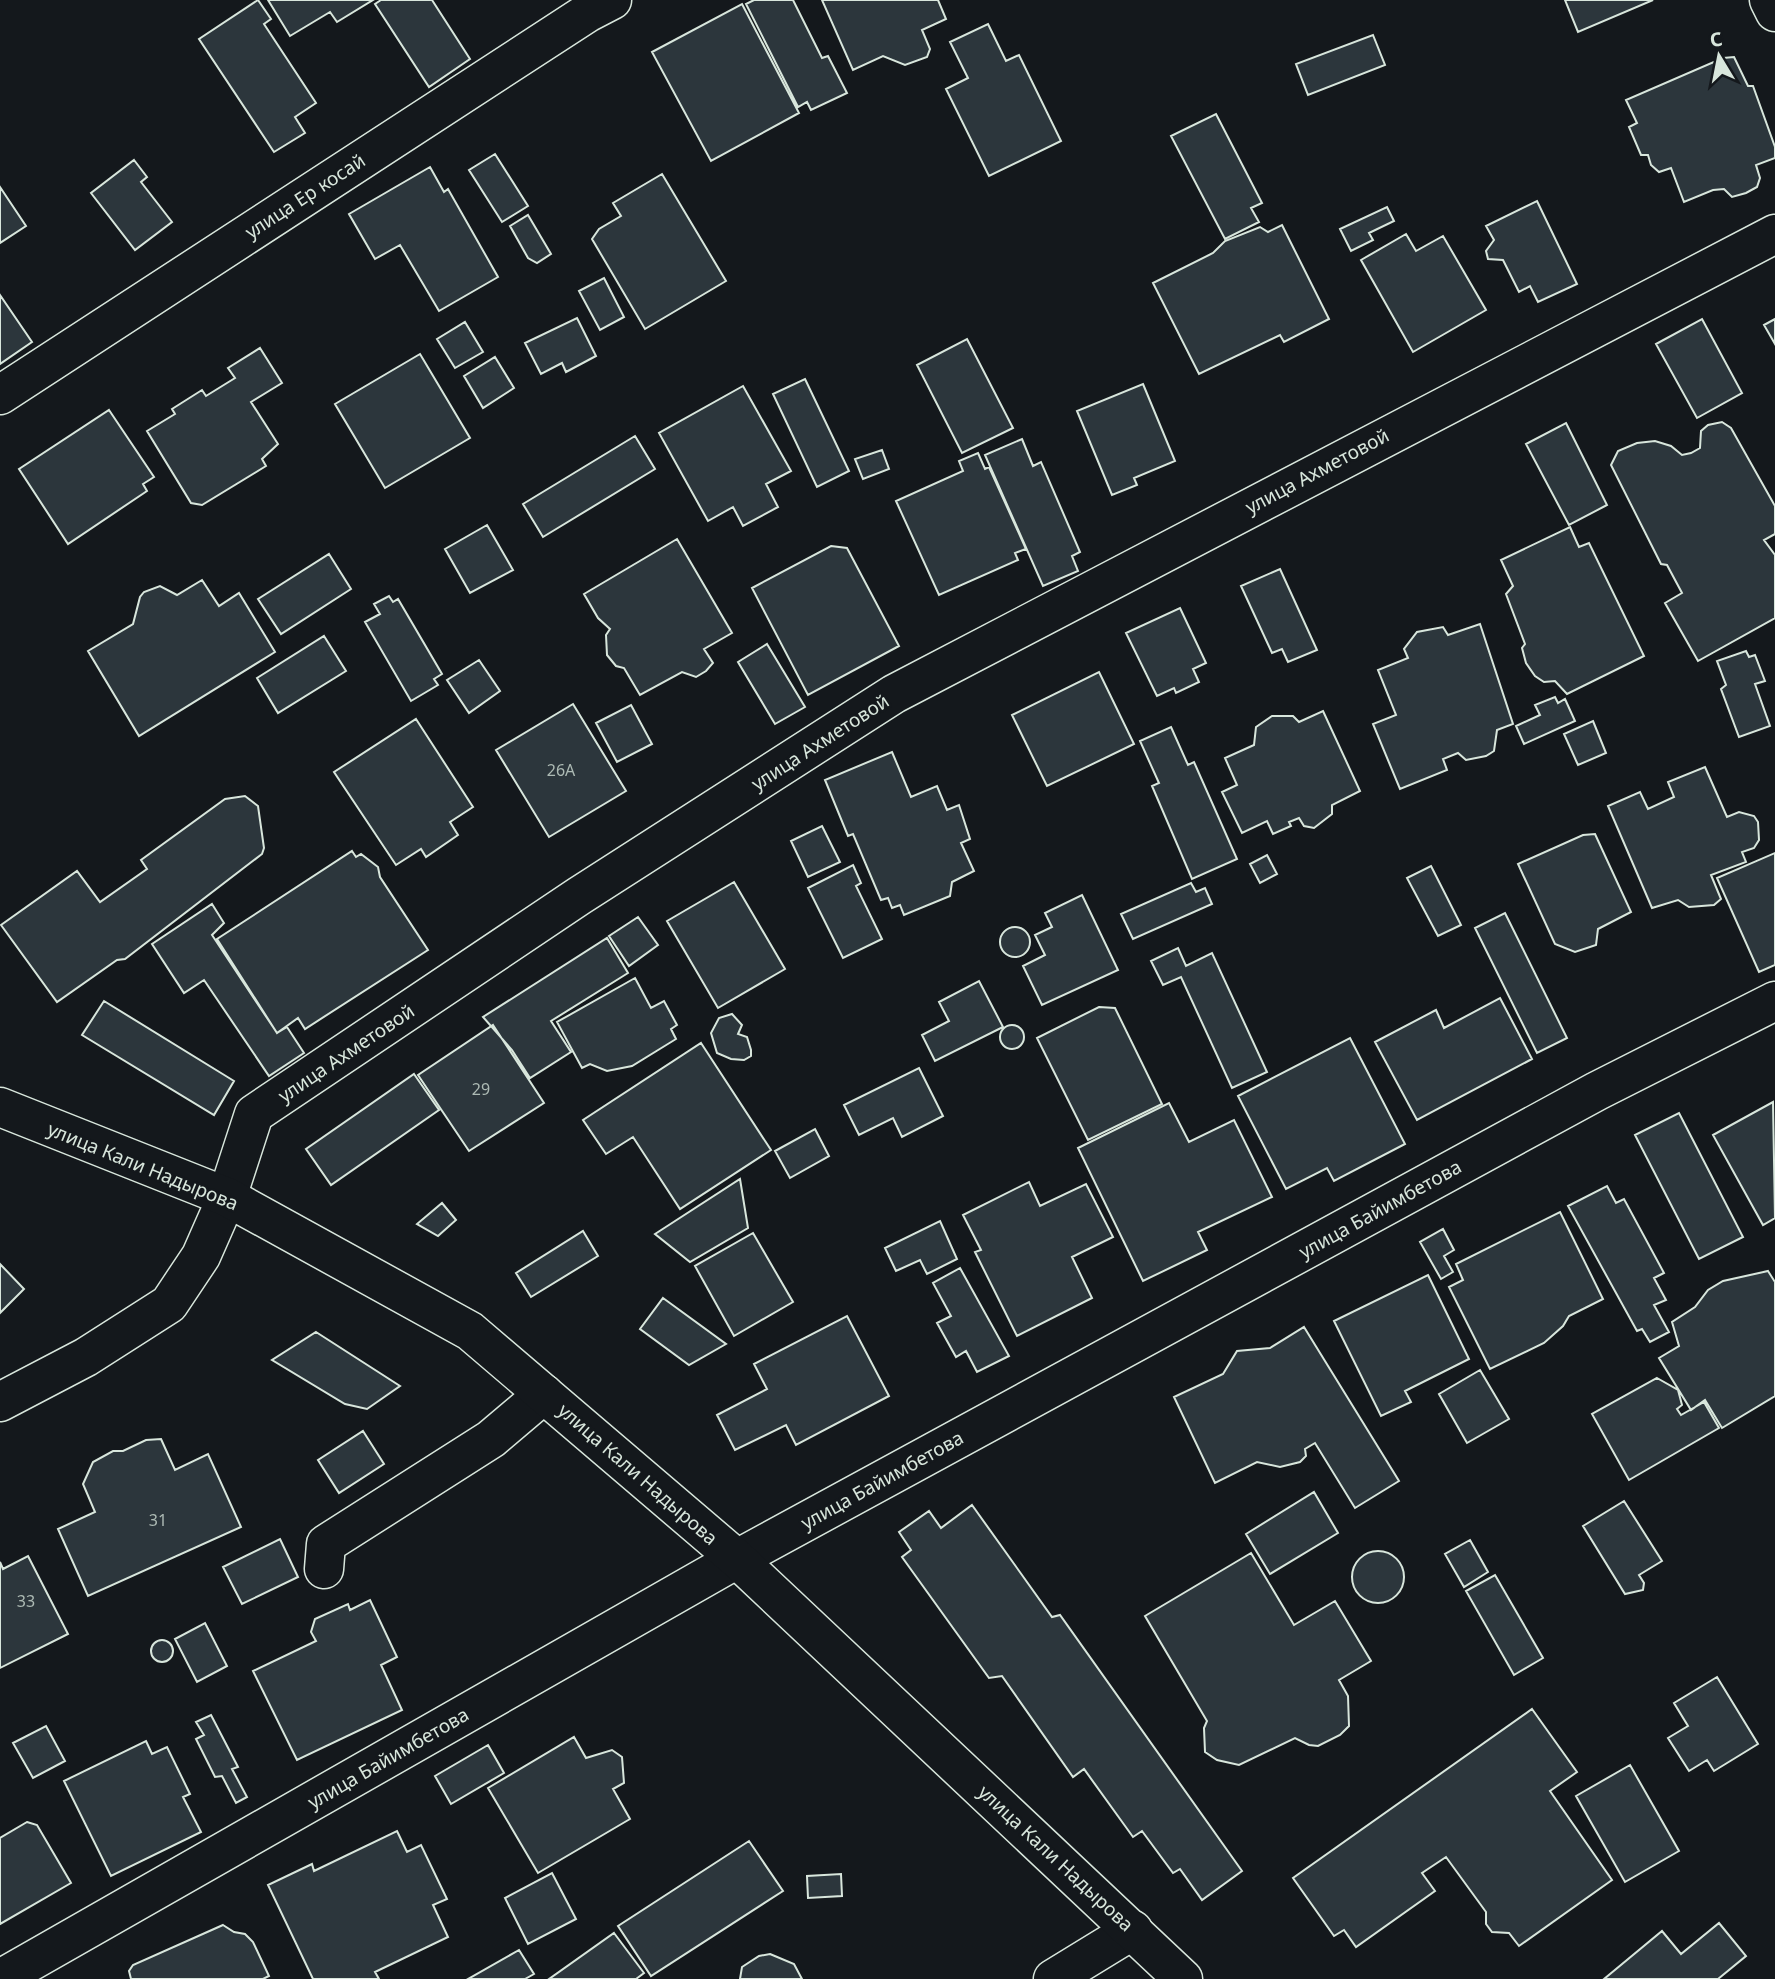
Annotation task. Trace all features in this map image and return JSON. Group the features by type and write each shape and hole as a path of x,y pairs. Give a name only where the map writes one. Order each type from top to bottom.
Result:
{"street":[{"name":"улица Ер косай","path":"0,395 587,13 611,0"},
{"path":"1769,0 1775,12"},
{"name":"улица Ахметовой","path":"0,1402 86,1357 169,1304 201,1256 227,1197 254,1114 579,896 894,694 1775,234"},
{"name":"улица Байимбетова","path":"0,1979 737,1559 1597,1091 1775,1001"},
{"name":"улица Кали Надырова","path":"0,1107 227,1197 470,1331 737,1559 1183,1979"},
{"path":"324,1569 326,1544 491,1439 544,1394"},
{"path":"1053,1979 1133,1930"}],"building":[{"path":"258,0 271,19 264,24 316,103 295,117 305,133 274,152 199,39"},
{"path":"268,0 373,0 337,22 330,12 290,36"},
{"path":"381,0 432,0 470,59 429,87 375,4"},
{"path":"754,0 793,0 822,58 828,56 847,93 811,110 807,102 798,107 746,4"},
{"path":"822,0 938,0 946,19 922,30 930,49 927,57 905,65 883,56 853,70"},
{"path":"1565,0 1653,0 1578,32"},
{"path":"742,4 799,113 711,161 652,52"},
{"path":"988,24 1006,61 1019,55 1061,141 989,176 946,89 968,78 950,42"},
{"path":"1373,35 1385,65 1308,95 1296,64"},
{"path":"1734,57 1748,86 1753,86 1775,147 1775,158 1756,165 1760,178 1757,187 1746,193 1732,197 1724,189 1713,190 1684,202 1671,168 1659,172 1651,165 1648,155 1641,155 1629,127 1637,123 1626,100 1723,58"},
{"path":"1216,114 1262,203 1251,208 1259,222 1225,239 1171,136"},
{"path":"495,154 528,206 502,222 469,170"},
{"path":"134,160 147,177 141,182 172,222 135,250 91,193"},
{"path":"430,167 444,192 448,189 498,277 439,311 400,245 375,259 349,214"},
{"path":"662,174 726,281 645,329 592,239 599,229 621,216 613,203"},
{"path":"0,187 26,226 0,243"},
{"path":"1537,201 1577,284 1538,302 1530,286 1519,292 1503,260 1488,259 1486,251 1494,240 1486,226"},
{"path":"1387,207 1394,221 1369,233 1373,240 1351,251 1340,229"},
{"path":"528,215 551,254 537,263 528,258 510,226"},
{"path":"1282,225 1329,319 1284,342 1280,335 1199,374 1153,283 1213,253 1225,241 1260,227 1268,232"},
{"path":"1406,234 1416,251 1443,236 1486,310 1413,352 1361,260"},
{"path":"604,278 624,317 600,330 579,291"},
{"path":"0,295 32,342 0,364"},
{"path":"577,318 596,356 566,372 562,363 541,374 525,343"},
{"path":"1702,319 1742,393 1697,418 1656,344"},
{"path":"1775,319 1775,344 1764,325"},
{"path":"465,322 483,352 455,368 437,339"},
{"path":"967,339 1013,428 962,453 917,365"},
{"path":"260,348 282,383 251,402 278,444 262,459 266,466 202,505 191,503 147,431 175,414 172,409 202,390 206,396 235,378 228,368"},
{"path":"420,354 470,438 385,488 335,404"},
{"path":"495,357 514,388 483,408 464,376"},
{"path":"805,379 849,471 817,487 773,394"},
{"path":"1143,384 1175,461 1134,478 1137,485 1112,495 1077,411"},
{"path":"743,386 791,471 766,484 778,507 743,526 733,507 708,521 659,433"},
{"path":"109,410 154,477 143,484 147,491 68,544 19,469"},
{"path":"1722,422 1731,428 1775,506 1775,534 1764,540 1775,555 1775,618 1698,661 1665,603 1682,593 1667,565 1661,564 1611,465 1618,451 1637,443 1655,441 1671,446 1682,455 1691,453 1700,448 1701,431 1708,425"},
{"path":"1566,423 1607,505 1569,525 1526,444"},
{"path":"635,436 655,469 543,537 523,504"},
{"path":"1022,439 1033,466 1041,462 1080,552 1072,556 1078,571 1043,586 985,455"},
{"path":"882,450 889,469 863,479 855,459"},
{"path":"978,453 985,469 989,467 1026,549 1015,553 1018,560 939,595 896,501 963,471 959,461"},
{"path":"487,525 513,570 470,593 445,549"},
{"path":"1570,527 1579,547 1589,543 1644,656 1567,694 1555,681 1544,682 1535,676 1526,663 1522,648 1525,644 1506,594 1513,586 1501,560"},
{"path":"677,539 732,633 704,649 713,663 706,671 696,677 682,672 640,695 624,668 616,666 607,655 606,635 610,629 598,618 584,594"},
{"path":"831,546 847,548 899,646 808,695 752,588"},
{"path":"329,554 351,589 281,634 258,599"},
{"path":"1280,569 1317,650 1288,662 1282,649 1272,653 1241,586"},
{"path":"202,580 219,606 239,593 275,652 139,736 88,651 133,624 140,597 144,592 160,586 177,595"},
{"path":"389,596 393,602 398,599 442,674 434,679 438,685 411,701 365,622 380,614 374,604"},
{"path":"1180,608 1206,663 1193,669 1199,682 1176,693 1174,688 1157,696 1126,633"},
{"path":"1480,624 1513,724 1497,730 1494,751 1486,756 1466,760 1458,753 1443,759 1447,770 1400,789 1373,724 1396,715 1378,670 1408,658 1404,649 1417,632 1443,627 1448,635"},
{"path":"324,636 346,671 278,713 257,678"},
{"path":"767,644 805,707 775,724 738,662"},
{"path":"1746,651 1749,657 1755,655 1765,681 1755,684 1770,726 1739,737 1721,689 1726,685 1717,661"},
{"path":"479,660 500,691 469,713 447,680"},
{"path":"1099,672 1134,744 1047,786 1012,715"},
{"path":"1555,697 1558,703 1565,699 1575,721 1524,744 1516,726 1540,715 1535,705"},
{"path":"573,704 626,791 549,837 496,750"},
{"path":"631,705 652,744 617,762 596,723"},
{"path":"1323,711 1360,791 1332,805 1332,814 1314,828 1304,826 1299,818 1289,822 1291,826 1273,834 1267,821 1242,833 1222,792 1237,785 1225,758 1254,745 1256,727 1272,716 1293,716 1299,722"},
{"path":"416,719 473,807 450,822 458,835 426,857 421,849 396,865 334,772"},
{"path":"1593,721 1606,753 1578,765 1564,734"},
{"path":"1171,727 1188,765 1194,762 1237,859 1192,879 1152,786 1159,783 1140,741"},
{"path":"892,752 911,797 937,786 947,810 959,805 970,839 961,843 974,871 952,882 950,896 904,915 900,905 892,908 888,898 881,900 853,834 848,836 825,780"},
{"path":"1705,767 1727,817 1739,812 1754,816 1758,822 1759,840 1754,848 1742,852 1746,862 1711,875 1721,899 1714,905 1689,907 1678,900 1652,908 1608,806 1640,792 1648,809 1674,797 1668,782"},
{"path":"245,796 258,806 264,848 262,854 125,959 117,960 57,1002 1,925 77,871 100,902 147,869 141,860 225,799"},
{"path":"822,826 840,862 808,877 791,841"},
{"path":"1595,834 1631,912 1598,929 1596,945 1575,952 1555,944 1518,864 1583,835"},
{"path":"352,851 356,857 361,854 378,867 380,877 428,950 305,1029 298,1018 277,1033 217,939"},
{"path":"1775,853 1775,965 1759,972 1717,878"},
{"path":"1267,855 1277,874 1260,883 1250,864"},
{"path":"853,865 861,883 856,886 882,939 843,958 808,888"},
{"path":"1431,866 1461,925 1438,936 1407,878"},
{"path":"734,882 785,969 718,1008 667,921"},
{"path":"1191,883 1196,892 1205,888 1212,904 1133,939 1121,914"},
{"path":"1082,895 1118,970 1042,1005 1023,966 1045,955 1035,935 1052,927 1045,913"},
{"path":"212,904 224,923 212,935 277,1033 287,1027 304,1053 269,1076 204,980 184,993 152,944"},
{"path":"1505,913 1567,1038 1537,1053 1475,928"},
{"path":"638,917 658,945 629,966 609,936"},
{"path":"1015,927 1021,928 1029,936 1029,948 1021,956 1015,957 1009,956 1001,948 1000,942 1001,936 1009,928"},
{"path":"607,938 628,973 551,1021 571,1052 530,1078 512,1050 483,1017"},
{"path":"1178,948 1186,966 1212,953 1267,1072 1232,1088 1181,977 1163,985 1151,961"},
{"path":"635,978 651,1008 664,1001 677,1025 671,1029 676,1039 632,1066 607,1071 590,1064 582,1068 557,1022"},
{"path":"979,981 1003,1027 935,1061 922,1035 949,1021 939,1002"},
{"path":"1500,998 1532,1059 1417,1120 1375,1042 1436,1010 1444,1028"},
{"path":"104,1001 234,1081 214,1115 82,1035"},
{"path":"1099,1007 1115,1008 1162,1104 1088,1140 1037,1038"},
{"path":"732,1014 742,1025 738,1034 747,1037 751,1050 751,1056 744,1060 731,1059 717,1053 711,1033 719,1018"},
{"path":"493,1025 544,1103 469,1151 418,1075"},
{"path":"1012,1025 1021,1028 1024,1037 1021,1046 1012,1049 1003,1046 1000,1037 1003,1028"},
{"path":"1350,1038 1405,1144 1334,1181 1327,1168 1286,1189 1238,1096"},
{"path":"701,1043 771,1150 680,1209 633,1137 606,1154 583,1120"},
{"path":"919,1068 943,1116 902,1137 893,1118 859,1135 844,1105"},
{"path":"414,1074 439,1110 331,1185 306,1149"},
{"path":"1773,1102 1775,1218 1763,1225 1713,1135"},
{"path":"1169,1103 1189,1142 1234,1120 1272,1197 1198,1232 1207,1250 1143,1281 1078,1148"},
{"path":"1679,1113 1743,1237 1699,1259 1635,1135"},
{"path":"815,1129 829,1156 790,1178 775,1151"},
{"path":"740,1179 748,1228 690,1262 655,1234"},
{"path":"1029,1182 1040,1206 1086,1184 1113,1237 1072,1257 1092,1298 1017,1336 975,1252 981,1250 963,1215"},
{"path":"1607,1186 1616,1203 1624,1199 1664,1273 1654,1278 1666,1300 1654,1305 1669,1332 1650,1342 1642,1329 1637,1331 1568,1206"},
{"path":"442,1203 456,1220 438,1236 417,1224"},
{"path":"1560,1212 1603,1299 1569,1316 1563,1326 1544,1343 1490,1369 1449,1287 1463,1280 1456,1264"},
{"path":"940,1221 957,1259 927,1274 920,1260 896,1271 885,1248"},
{"path":"1443,1229 1454,1250 1444,1256 1453,1272 1441,1279 1420,1242"},
{"path":"583,1231 598,1256 531,1297 516,1273"},
{"path":"753,1233 793,1302 734,1336 695,1266"},
{"path":"0,1264 24,1289 0,1313"},
{"path":"960,1268 1009,1356 977,1372 966,1351 956,1357 937,1323 951,1316 933,1283"},
{"path":"1768,1271 1775,1282 1775,1396 1722,1428 1705,1400 1691,1410 1659,1358 1679,1346 1672,1322 1695,1307 1708,1290 1723,1281"},
{"path":"1428,1275 1469,1359 1405,1391 1411,1402 1381,1416 1334,1321"},
{"path":"663,1298 726,1344 689,1365 640,1329"},
{"path":"847,1316 889,1396 796,1445 786,1425 735,1450 717,1415 767,1389 754,1364"},
{"path":"1304,1327 1399,1481 1355,1508 1315,1443 1305,1449 1306,1456 1300,1462 1280,1467 1257,1462 1215,1483 1174,1397 1223,1374 1237,1351 1270,1348"},
{"path":"316,1332 400,1386 367,1409 345,1404 272,1360"},
{"path":"1480,1370 1509,1419 1467,1443 1439,1394"},
{"path":"1657,1378 1678,1390 1682,1405 1677,1409 1681,1415 1704,1402 1719,1428 1629,1480 1592,1414"},
{"path":"363,1431 384,1464 339,1493 318,1460"},
{"path":"161,1439 175,1470 208,1454 241,1527 88,1596 58,1529 95,1512 83,1484 93,1462 113,1451 123,1451 146,1440"},
{"path":"1314,1492 1338,1533 1270,1574 1246,1534"},
{"path":"1624,1501 1662,1561 1639,1575 1644,1583 1643,1590 1625,1594 1583,1526"},
{"path":"972,1505 1052,1617 1060,1615 1242,1871 1202,1900 1180,1869 1173,1873 1142,1831 1133,1837 1084,1769 1073,1777 1002,1676 989,1678 902,1557 911,1550 899,1532 929,1511 941,1528"},
{"path":"280,1539 298,1577 242,1604 223,1567"},
{"path":"1470,1540 1488,1572 1464,1587 1445,1554"},
{"path":"1378,1551 1388,1553 1396,1559 1402,1567 1402,1587 1396,1595 1388,1601 1378,1603 1368,1601 1360,1595 1354,1587 1352,1577 1354,1567 1360,1559 1368,1553"},
{"path":"1251,1553 1294,1625 1335,1601 1371,1661 1339,1680 1348,1696 1349,1726 1340,1735 1318,1746 1295,1738 1239,1765 1217,1760 1205,1752 1204,1728 1207,1721 1145,1616"},
{"path":"28,1556 68,1634 0,1668 0,1562 3,1569"},
{"path":"1495,1575 1543,1658 1514,1675 1466,1591"},
{"path":"370,1600 397,1657 381,1665 402,1710 297,1760 253,1671 316,1641 311,1632 315,1619 348,1604 350,1610"},
{"path":"205,1623 227,1666 197,1682 175,1639"},
{"path":"158,1640 166,1640 173,1647 173,1655 166,1662 158,1662 151,1655 151,1647"},
{"path":"1717,1677 1758,1744 1714,1771 1707,1760 1689,1771 1668,1738 1688,1726 1674,1703"},
{"path":"1532,1709 1577,1772 1550,1791 1612,1880 1519,1946 1509,1933 1492,1932 1486,1924 1486,1912 1446,1857 1422,1873 1435,1891 1356,1947 1344,1930 1334,1936 1293,1878"},
{"path":"211,1715 238,1767 232,1769 247,1797 236,1803 222,1776 215,1777 196,1739 204,1735 196,1722"},
{"path":"46,1726 65,1761 33,1778 13,1743"},
{"path":"574,1737 586,1758 612,1750 622,1757 624,1783 613,1789 630,1819 538,1873 488,1788"},
{"path":"146,1741 152,1754 167,1747 190,1794 183,1797 201,1832 111,1876 64,1781"},
{"path":"488,1745 504,1773 451,1804 435,1776"},
{"path":"1630,1765 1679,1851 1625,1882 1576,1796"},
{"path":"27,1822 37,1825 71,1883 0,1924 0,1838"},
{"path":"397,1831 407,1852 421,1845 447,1899 433,1905 448,1937 375,1972 379,1979 313,1979 268,1885 312,1864 314,1871"},
{"path":"749,1841 783,1891 651,1976 618,1926"},
{"path":"552,1873 576,1919 528,1944 505,1898"},
{"path":"841,1874 842,1896 808,1898 807,1876"},
{"path":"1719,1923 1746,1956 1718,1979 1604,1979 1662,1931 1681,1954"},
{"path":"223,1925 234,1932 245,1934 253,1942 269,1976 263,1979 131,1979 129,1971 133,1965"},
{"path":"614,1933 644,1973 636,1979 549,1979"},
{"path":"519,1950 534,1974 525,1979 468,1979"},
{"path":"770,1954 794,1964 802,1979 740,1979 742,1967 759,1956"}]}
